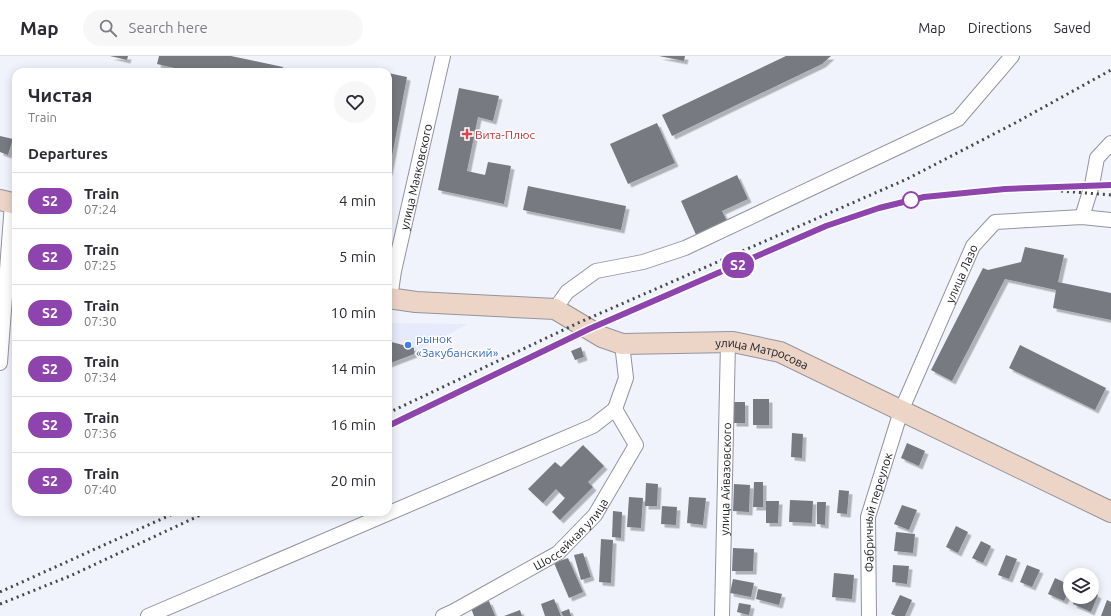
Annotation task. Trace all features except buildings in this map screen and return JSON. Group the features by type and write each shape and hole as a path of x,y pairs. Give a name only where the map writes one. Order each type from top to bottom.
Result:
{"main road":[{"name":"улица Матросова","path":"392,298 416,302 555,309 602,337 622,344 733,342 780,352 1111,512"}],"street":[{"name":"улица Маяковского","path":"392,282 443,56"},
{"path":"555,309 566,292 596,271 643,262 685,248 958,119 1011,56"},
{"path":"1082,217 1092,185 1097,158 1111,143"},
{"path":"0,363 9,202"},
{"name":"улица Лазо","path":"901,411 973,246 995,222 1082,217 1111,220"},
{"name":"улица Айвазовского","path":"722,616 728,342"},
{"path":"392,512 593,426 615,409 626,378 622,344"},
{"name":"Шоссейная улица","path":"443,616 558,553 595,515 636,445 615,409"},
{"name":"Фабричный переулок","path":"869,616 868,517 901,411"},
{"path":"148,616 382,516"}],"shaded area":[{"name":"рынок «Закубанский»","path":"392,323 468,324 392,364"}],"railway":[{"path":"392,411 578,323 907,179 1015,123 1111,70"},
{"path":"392,424 589,329 826,225 879,208 925,197 1005,189 1111,185"},
{"path":"1061,191 1111,195"},
{"path":"0,592 168,516"},
{"path":"0,604 70,576 198,516"}],"train":[{"name":"S2","path":"392,424 589,329 826,226 879,208 924,197 1005,189 1111,185"}],"place":[{"name":"Вита-Плюс","path":"467,134"},
{"name":"рынок «Закубанский»","path":"408,345"}]}
